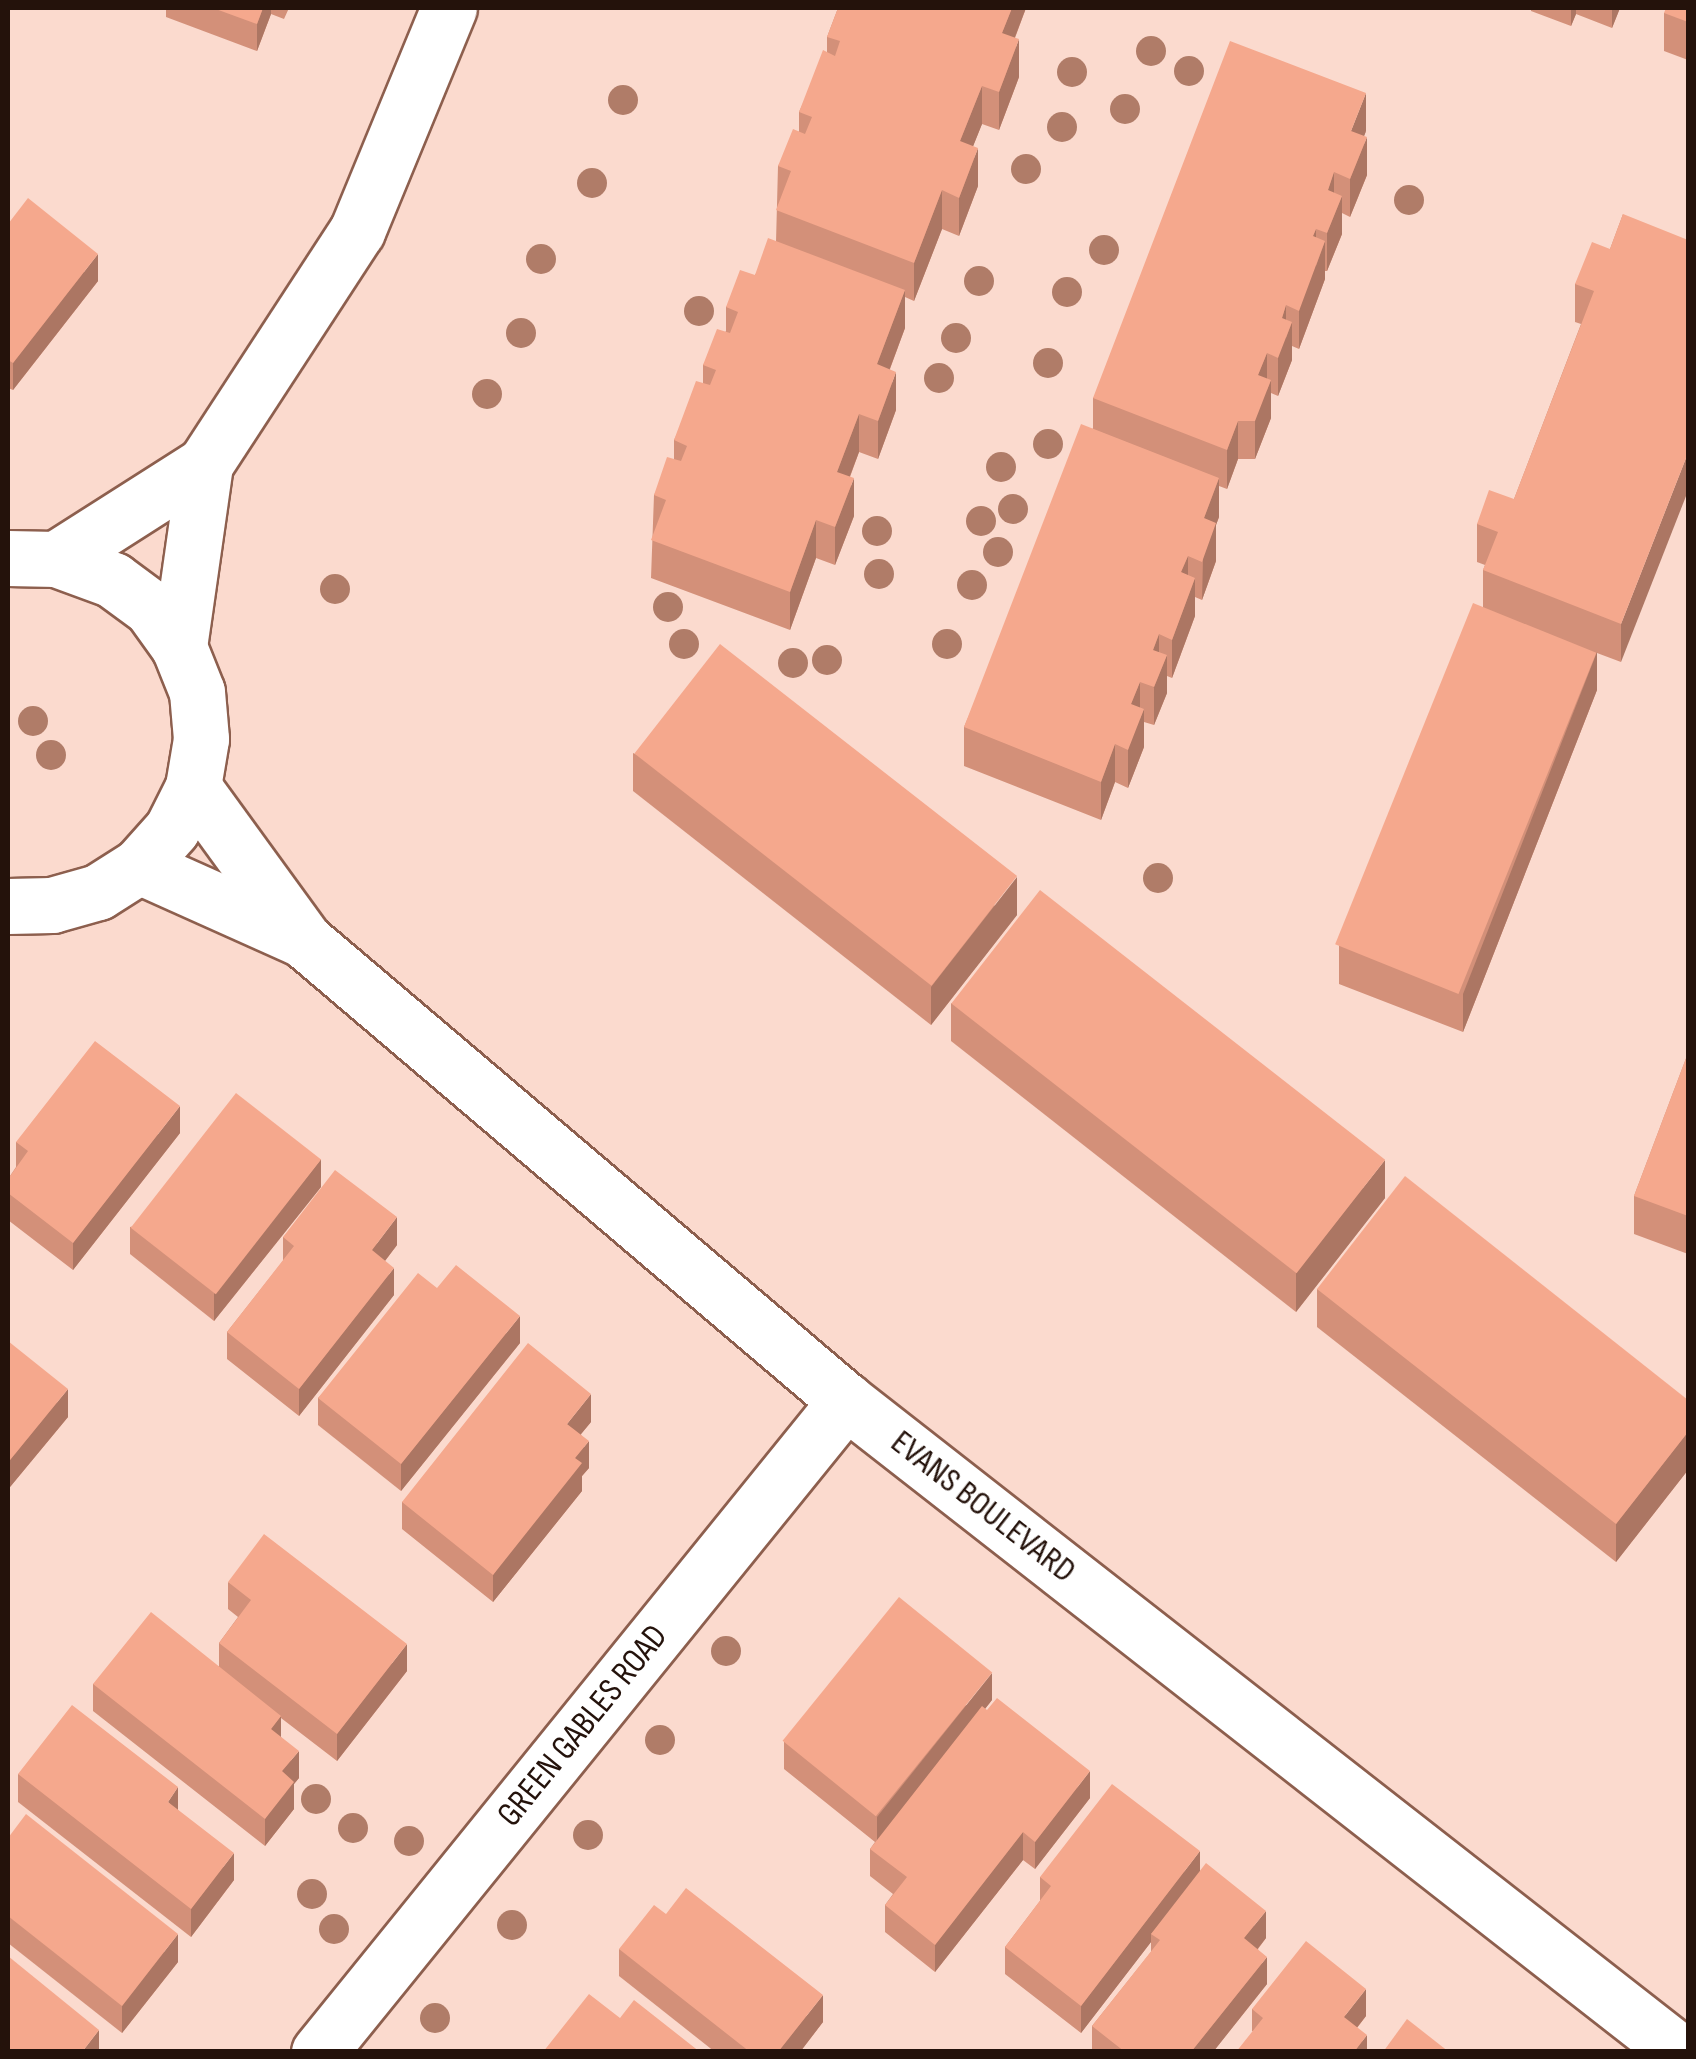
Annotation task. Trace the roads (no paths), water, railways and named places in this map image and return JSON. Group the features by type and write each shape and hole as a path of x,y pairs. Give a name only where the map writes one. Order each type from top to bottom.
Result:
{"street":[{"path":"180,647 206,464 356,232 449,8"},
{"path":"32,559 206,464"},
{"path":"8,906 52,904 98,892 140,866 172,829 193,787 201,740 197,692 180,647 151,608 113,580 32,559"},
{"name":"EVANS BOULEVARD","path":"193,787 305,941 846,1401 1679,2052"},
{"name":"EVANS BOULEVARD","path":"140,866 305,941"},
{"name":"GREEN GABLES ROAD","path":"318,2052 846,1401"}]}
